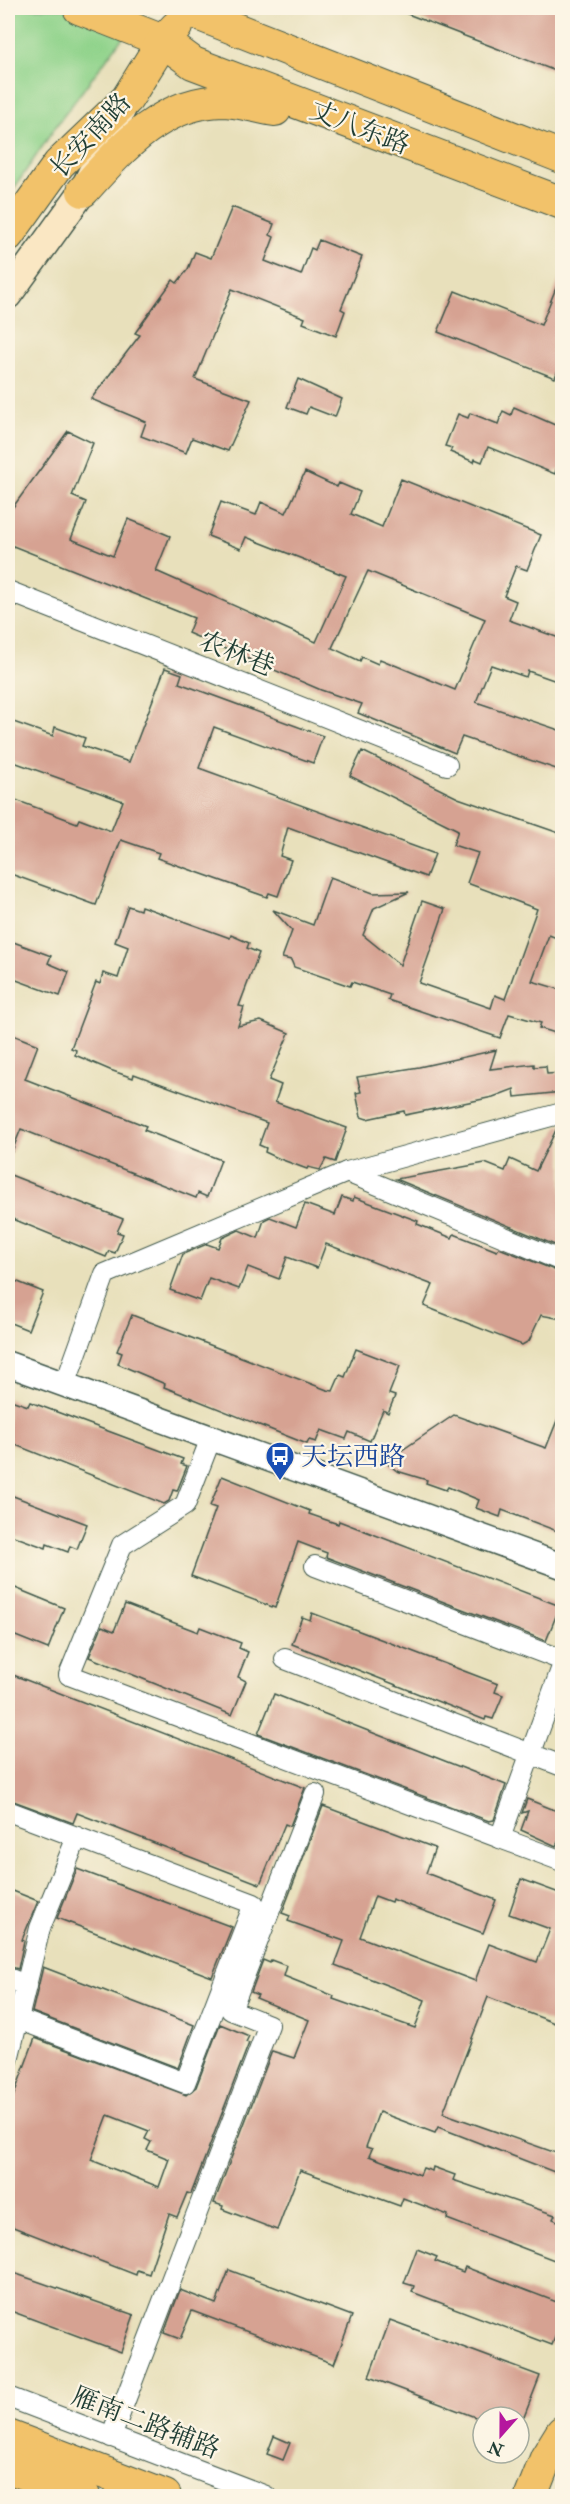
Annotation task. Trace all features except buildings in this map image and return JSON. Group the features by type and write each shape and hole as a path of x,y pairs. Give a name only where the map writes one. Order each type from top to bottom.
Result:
{"main road":[{"name":"丈八东路","path":"79,8 163,41 193,63 562,203"},
{"name":"丈八东路","path":"189,9 562,157"},
{"name":"长安南路","path":"8,235 59,164 127,99 163,41 189,9"},
{"path":"83,191 127,99"},
{"path":"8,295 83,191 139,133 180,110 209,103 238,102 365,128"},
{"path":"531,2496 546,2458 562,2432"},
{"path":"8,2436 165,2496"},
{"path":"8,2467 84,2496"}],"street":[{"name":"农林巷","path":"8,591 447,765"},
{"path":"65,1385 105,1274 347,1172 562,1113"},
{"path":"347,1172 562,1261"},
{"path":"8,1364 562,1566"},
{"path":"211,1438 185,1505 122,1545 69,1675 562,1861"},
{"path":"315,1566 562,1660"},
{"path":"285,1659 562,1766"},
{"path":"500,1838 562,1667"},
{"path":"111,2437 269,2025 231,2010 315,1794"},
{"path":"8,1811 254,1904 185,2084 18,2019"},
{"path":"8,2061 40,1928 77,1837"},
{"path":"8,1978 26,1985"},
{"name":"雁南二路辅路","path":"8,2397 266,2496"}],"green space":[{"path":"8,8 145,8 59,122 8,197"}],"place":[{"name":"天坛西路","path":"280,1482"}]}
